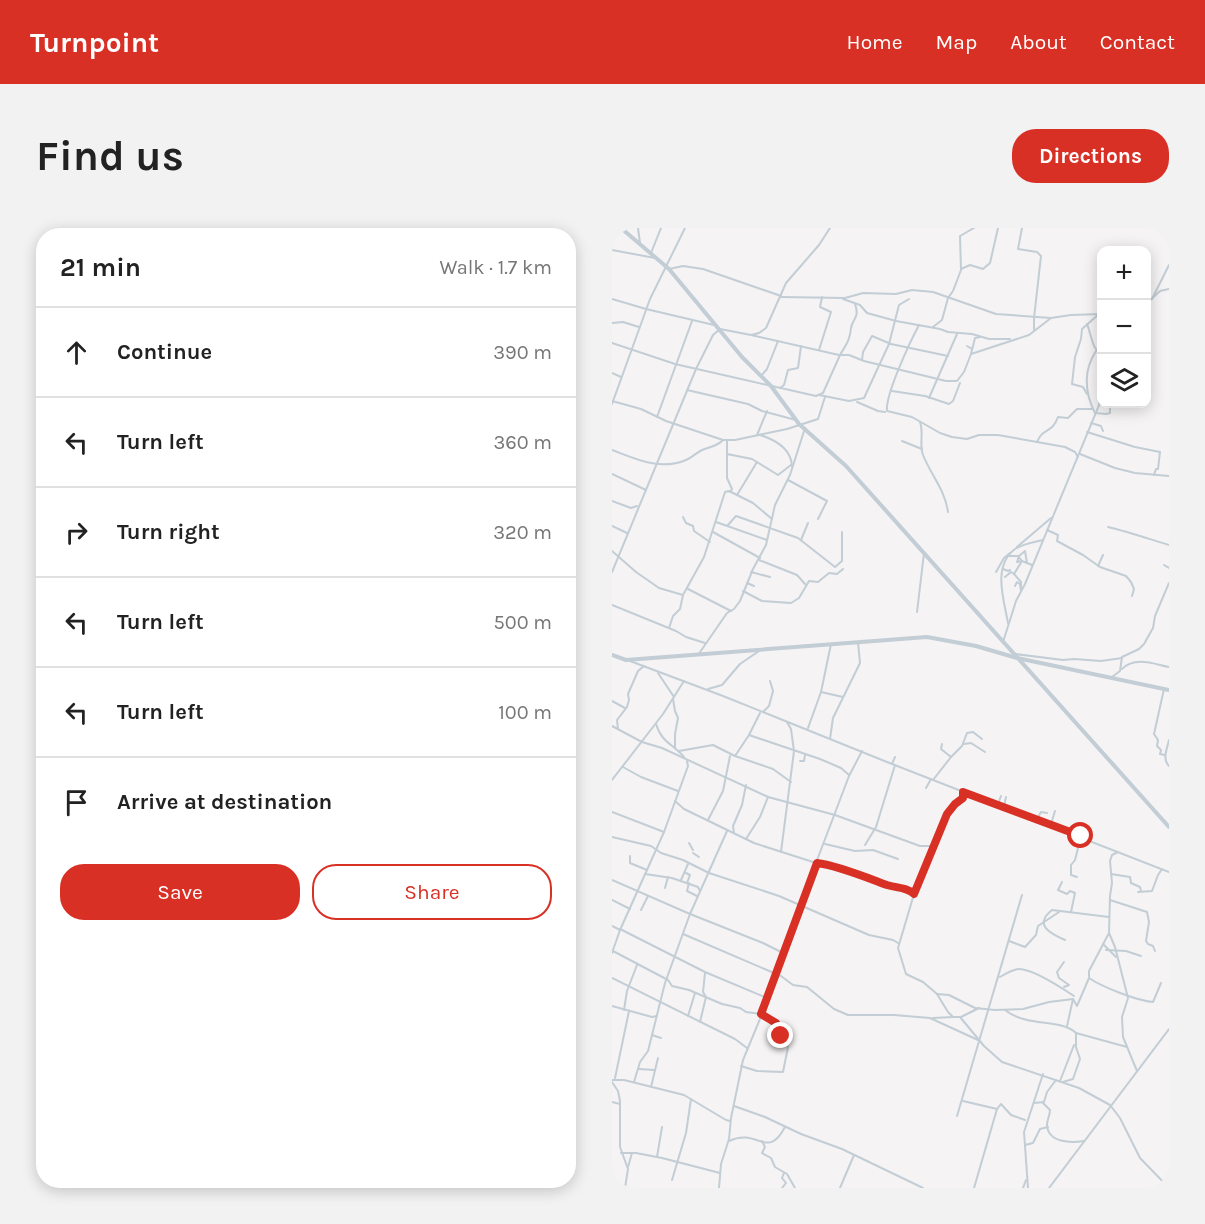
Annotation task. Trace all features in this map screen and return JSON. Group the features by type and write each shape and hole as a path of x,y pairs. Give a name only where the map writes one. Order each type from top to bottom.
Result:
{"street":[{"path":"621,228 668,267 771,386 796,420 846,466 1169,827"},
{"path":"638,228 640,244"},
{"path":"651,253 661,228"},
{"path":"685,228 646,309 612,402 644,410 674,424 725,440"},
{"path":"752,335 766,328 786,283 819,245 830,228"},
{"path":"933,327 942,320 961,269 960,236 974,228"},
{"path":"961,269 970,265 983,269 989,264 998,228"},
{"path":"1022,228 1018,249 1036,252 1041,256 1034,318 1035,331"},
{"path":"612,250 657,258"},
{"path":"1152,299 1169,265"},
{"path":"668,267 683,266 703,269 781,296 848,300 861,305 865,311"},
{"path":"1164,274 1169,276"},
{"path":"1152,299 1160,291 1169,289"},
{"path":"835,298 863,292 896,294 909,290 933,292 994,314 1034,318 1097,314"},
{"path":"819,350 831,313 820,307 822,297"},
{"path":"612,299 719,328 839,355 849,355 953,381 959,380 975,338 982,337"},
{"path":"851,401 865,397 890,342 900,304 909,299"},
{"path":"819,395 823,393 839,355 851,336 857,313 855,304"},
{"path":"857,313 865,311 924,327 1013,340"},
{"path":"1084,315 1099,354"},
{"path":"1095,413 1083,387 1072,384 1075,357 1082,330 1097,316"},
{"path":"971,352 1029,335 1051,318"},
{"path":"657,417 692,320"},
{"path":"612,323 622,322 639,327"},
{"path":"888,412 885,410 891,391 918,325"},
{"path":"612,572 696,369 713,335 719,328"},
{"path":"929,398 957,333"},
{"path":"862,360 870,336 948,356"},
{"path":"761,376 766,371 778,341"},
{"path":"612,343 675,364 807,395 851,401 878,411 910,417 952,437 967,439 992,435 1037,442 1072,450 1078,455 1135,473 1169,476"},
{"path":"780,388 784,385 788,370 798,368 801,346"},
{"path":"967,346 971,352"},
{"path":"1088,394 1088,367 1096,351"},
{"path":"612,373 621,377"},
{"path":"891,391 895,390 951,404 960,383"},
{"path":"687,390 748,404 796,420"},
{"path":"612,450 643,462 671,465 725,440 803,427 819,418 825,397"},
{"path":"1004,642 1021,591 1097,408"},
{"path":"1095,413 1110,413 1110,408"},
{"path":"1037,442 1040,435 1054,427 1058,417 1068,418 1077,409 1093,409"},
{"path":"758,435 767,411"},
{"path":"920,422 923,434 922,449 944,495 948,513"},
{"path":"1091,423 1101,426 1103,431"},
{"path":"699,655 727,613 737,606 759,559 771,529 775,505 792,469 803,427"},
{"path":"1087,432 1160,452 1158,469 1154,475"},
{"path":"758,435 777,442 790,456 792,469"},
{"path":"725,440 727,478 732,489 730,492"},
{"path":"902,441 922,449"},
{"path":"727,454 757,462 779,475 791,465"},
{"path":"737,495 757,462"},
{"path":"612,474 646,490"},
{"path":"788,480 827,501 818,519"},
{"path":"669,628 710,542 724,493 730,492 754,503 772,519"},
{"path":"612,501 631,508 639,505"},
{"path":"996,572 1004,558 1048,522 1054,514"},
{"path":"728,525 735,516 801,540 835,567 842,561 842,532"},
{"path":"683,518 686,523 693,526 694,531 710,542"},
{"path":"716,522 767,541"},
{"path":"801,540 808,523"},
{"path":"612,526 627,533"},
{"path":"1108,527 1128,531 1169,545"},
{"path":"1047,530 1058,535 1057,541 1061,545 1083,555 1098,566 1129,578 1134,590 1132,596"},
{"path":"713,532 759,559 797,575 805,585"},
{"path":"996,572 1016,549 1043,540"},
{"path":"1027,563 1025,551 1017,562 1022,561 1027,563 1032,565"},
{"path":"612,552 659,588 683,595"},
{"path":"917,612 924,553"},
{"path":"1098,566 1104,555"},
{"path":"1009,556 1019,557"},
{"path":"1014,574 1022,561"},
{"path":"1004,562 1002,596 1008,626"},
{"path":"1164,565 1169,568"},
{"path":"743,591 762,601 791,603 799,598 809,581 818,582 828,574 838,574 843,569"},
{"path":"1003,569 1008,572 1010,570"},
{"path":"752,572 770,577"},
{"path":"996,572 1003,576"},
{"path":"1003,576 1011,572 1014,574 1021,582 1021,591"},
{"path":"1015,586 1017,582 1020,584 1021,591"},
{"path":"1016,656 1107,661 1122,658 1143,644 1153,628 1155,616 1169,583"},
{"path":"747,584 754,586"},
{"path":"687,588 731,611"},
{"path":"612,605 705,643"},
{"path":"626,660 927,637 1167,690 1154,734 1158,740 1157,747 1161,750 1160,754 1165,755"},
{"path":"830,739 833,718 860,663 858,642"},
{"path":"807,729 821,692 831,644"},
{"path":"705,690 722,685 740,664 762,650"},
{"path":"612,654 1169,872"},
{"path":"1120,671 1122,658"},
{"path":"1112,677 1130,662 1146,662 1169,667"},
{"path":"618,729 617,720 626,709 628,694 639,670 644,666"},
{"path":"657,670 667,683 678,718 675,748"},
{"path":"612,780 656,724 684,681"},
{"path":"735,756 761,712 769,706 773,691 770,681"},
{"path":"821,692 843,697"},
{"path":"612,701 626,709"},
{"path":"781,852 794,751 787,722"},
{"path":"656,724 663,740 679,751 686,759 688,766 664,832 612,952 667,980 672,986 722,1005 761,1014 776,1023 777,1033 788,1047 783,1072 757,1071 741,1066"},
{"path":"612,726 642,742 686,759 768,797 835,815 920,846 933,846"},
{"path":"926,788 962,746 969,731 982,739"},
{"path":"749,735 841,768 849,776"},
{"path":"1169,741 1165,755 1169,766"},
{"path":"962,746 971,743 985,752"},
{"path":"942,744 941,749 951,757"},
{"path":"679,751 714,745 730,756 773,770 791,782"},
{"path":"719,1188 741,1066 849,776 862,751"},
{"path":"800,761 804,761 806,755"},
{"path":"708,820 727,779 730,756"},
{"path":"865,845 874,830 895,757"},
{"path":"623,767 641,777 678,791"},
{"path":"734,833 733,826 742,805 746,786"},
{"path":"953,1017 937,994 923,982 906,974 898,944 933,846 949,811 963,798 963,792"},
{"path":"998,805 1001,796"},
{"path":"746,839 760,817 768,797"},
{"path":"1004,807 1006,797"},
{"path":"675,801 684,809 746,839 888,886 911,891 914,894"},
{"path":"1051,825 1056,811"},
{"path":"612,812 664,832"},
{"path":"1037,819 1041,812 1047,813"},
{"path":"1075,834 1077,825"},
{"path":"1077,878 1071,875 1071,865 1075,860 1085,827"},
{"path":"634,1082 640,1062 648,1051 667,980 690,914 728,831"},
{"path":"612,837 651,846 709,873 801,905 869,935 893,940 898,944"},
{"path":"689,843 693,852 699,857"},
{"path":"825,844 855,851 873,850 898,858"},
{"path":"1118,852 1111,857 1109,933 1122,970 1127,994 1122,1032 1137,1071"},
{"path":"630,856 630,863 647,870"},
{"path":"681,880 686,873 688,862"},
{"path":"1111,874 1130,877 1131,883 1140,887 1140,891 1153,891 1162,869"},
{"path":"686,873 690,875 687,891 697,896"},
{"path":"645,874 681,880 698,887 700,891"},
{"path":"665,888 668,877"},
{"path":"612,880 763,943 784,954"},
{"path":"1062,882 1058,890 1067,894 1070,891 1075,893 1071,913"},
{"path":"957,1116 981,1041 1022,895"},
{"path":"641,910 649,896"},
{"path":"612,900 630,909"},
{"path":"1110,900 1147,912 1149,919 1146,941 1153,946 1155,951"},
{"path":"1065,940 1049,933 1044,921 1052,910 1109,917"},
{"path":"1009,941 1025,947 1036,935 1038,926 1059,912"},
{"path":"612,926 705,972 767,999"},
{"path":"998,977 1018,969 1027,970 1048,978 1062,987 1073,998 1077,1006 1089,978 1089,971 1109,933"},
{"path":"683,934 776,974 793,985 807,987 834,1009 848,1015 960,1017 979,1008"},
{"path":"1103,944 1117,958"},
{"path":"1107,950 1140,956"},
{"path":"1062,987 1068,985 1057,975 1057,972 1064,962"},
{"path":"624,1010 629,985 637,965"},
{"path":"700,1022 706,997 703,992 705,972"},
{"path":"612,978 735,1039 747,1048"},
{"path":"1089,978 1108,989 1143,1001 1153,1002 1161,983"},
{"path":"688,1016 695,993"},
{"path":"937,994 949,995 975,1008 989,1010 1023,1009 1073,998"},
{"path":"1067,1027 1073,998"},
{"path":"612,1006 652,1017 657,1016"},
{"path":"1005,1010 1012,1016 1026,1021 1067,1027 1076,1033 1127,1047"},
{"path":"628,1167 621,1153 620,1104 618,1091 613,1081 629,1011"},
{"path":"960,1017 997,1058 1008,1065 1043,1074 1078,1088 1110,1105 1120,1118 1140,1158 1167,1187"},
{"path":"930,1018 981,1041"},
{"path":"710,1027 712,1022"},
{"path":"1049,1188 1169,1029"},
{"path":"1061,1082 1075,1043 1076,1033"},
{"path":"652,1035 661,1038"},
{"path":"1061,1082 1074,1077 1080,1059 1075,1043"},
{"path":"651,1087 658,1058"},
{"path":"639,1069 655,1070"},
{"path":"1028,1188 1024,1132 1043,1074"},
{"path":"1043,1103 1047,1092 1056,1080"},
{"path":"613,1081 634,1082 668,1090 691,1099 730,1121"},
{"path":"672,1180 686,1133 691,1099"},
{"path":"963,1101 998,1109"},
{"path":"612,1102 620,1104"},
{"path":"1034,1103 1043,1103 1050,1110 1048,1127 1050,1133 1062,1141 1075,1143 1084,1141"},
{"path":"974,1188 1001,1104 1011,1115 1025,1120"},
{"path":"734,1106 854,1155 923,1188"},
{"path":"657,1157 662,1127"},
{"path":"728,1141 753,1137 773,1143 780,1137 785,1127"},
{"path":"1025,1145 1034,1143 1040,1129 1048,1127"},
{"path":"762,1141 765,1147 762,1154 771,1158 775,1167 787,1174 795,1188"},
{"path":"621,1153 677,1161 720,1173"},
{"path":"612,1186 623,1188 632,1153"},
{"path":"840,1188 854,1155"},
{"path":"782,1188 786,1183 782,1178 784,1172"},
{"path":"1023,1188 1026,1174"}],"route":[{"path":"781,1036 777,1033 776,1023 761,1014 817,863 911,891 914,894 947,814 951,807 963,798 963,792 1081,836"}]}
